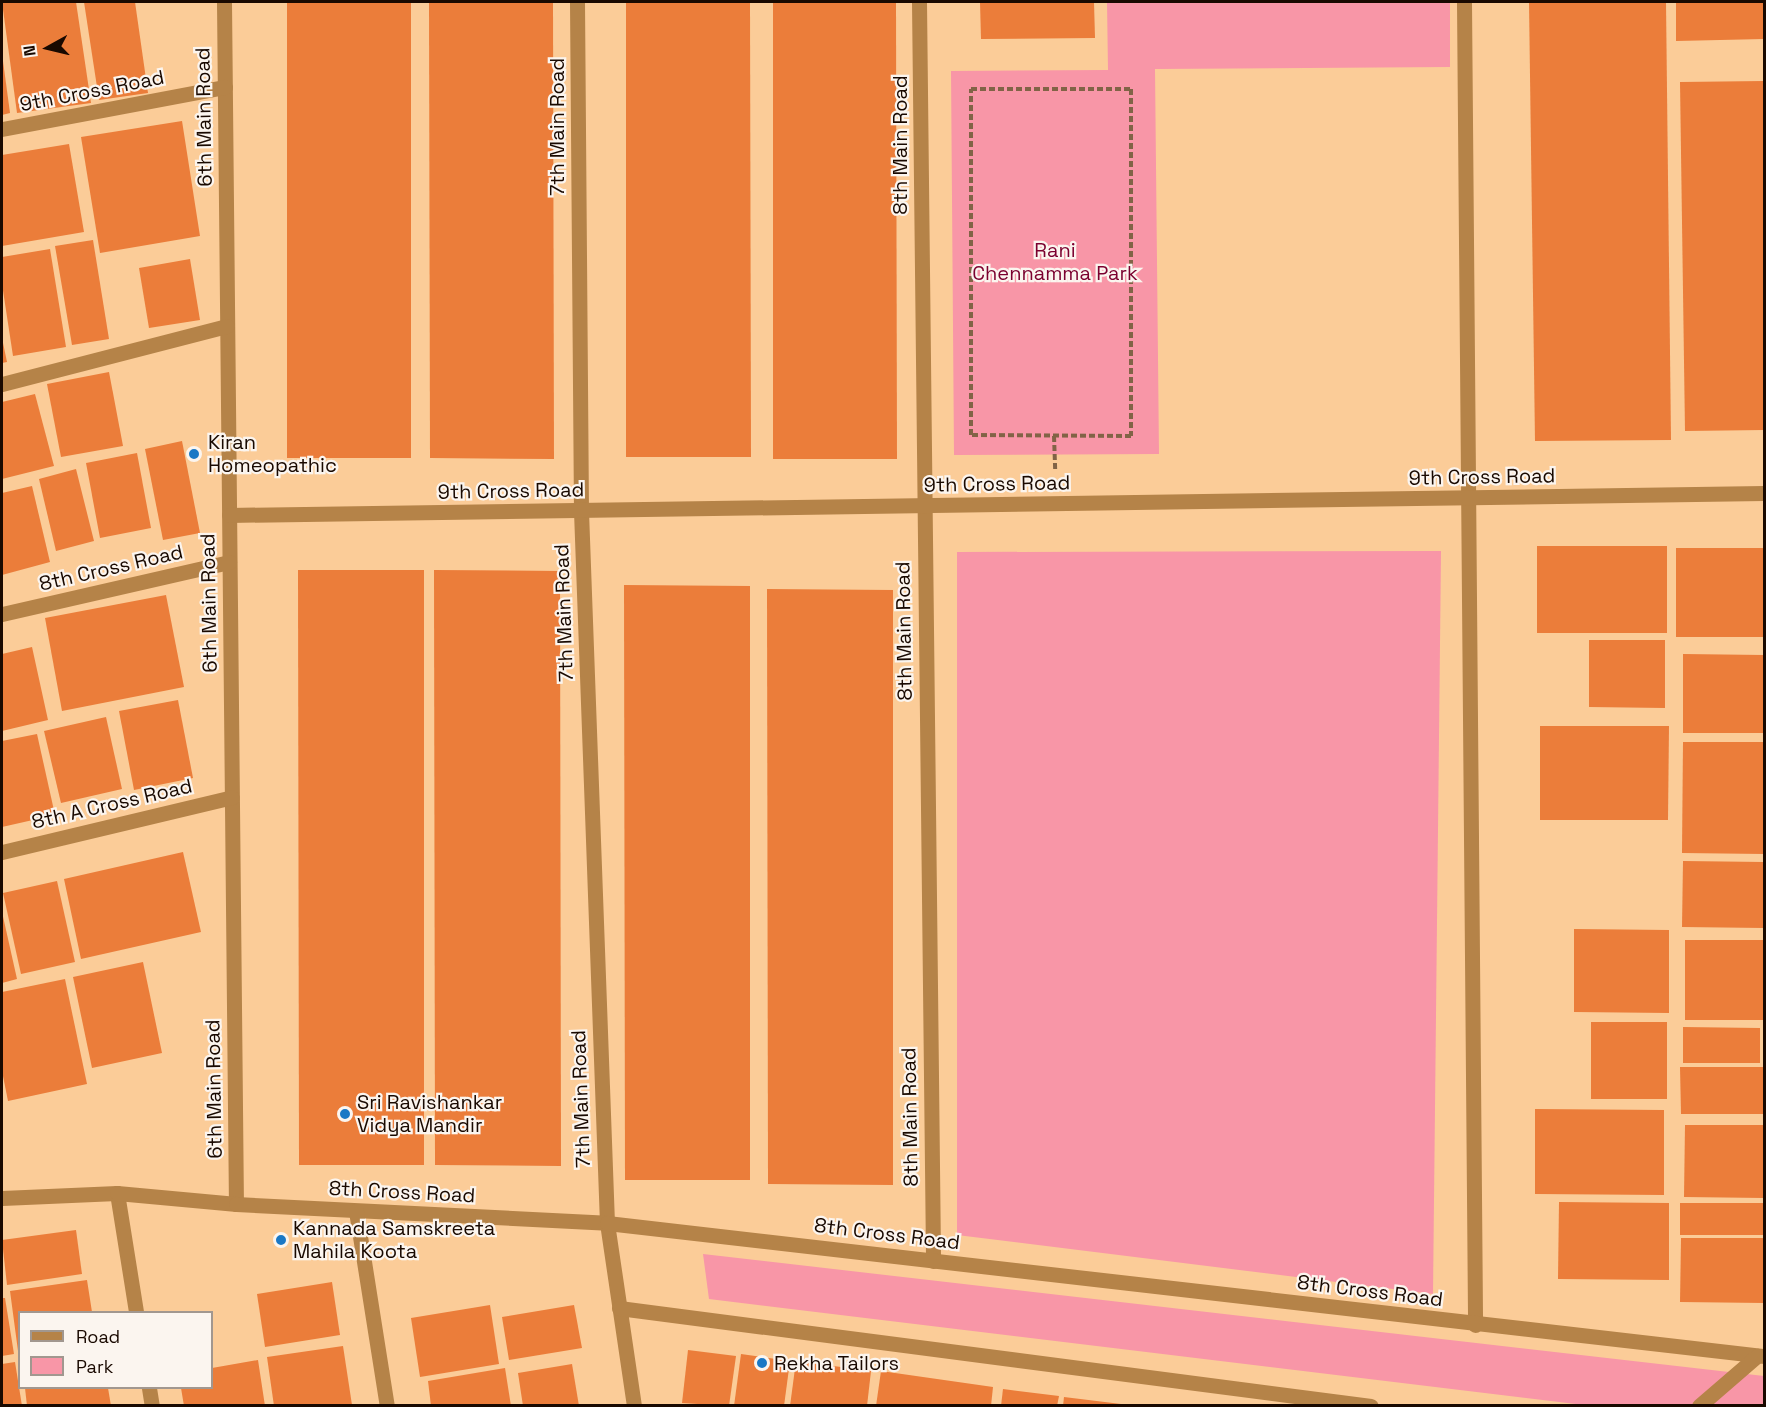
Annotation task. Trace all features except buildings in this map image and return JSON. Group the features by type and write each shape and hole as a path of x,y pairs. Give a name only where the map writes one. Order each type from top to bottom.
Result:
{"street":[{"name":"6th Main Road","path":"224,2 236,1204"},
{"name":"7th Main Road","path":"577,2 581,511 607,1223"},
{"name":"8th Main Road","path":"920,2 933,1261"},
{"path":"1464,2 1475,1325"},
{"name":"9th Cross Road","path":"2,129 225,87"},
{"path":"2,384 227,326"},
{"name":"9th Cross Road","path":"229,515 1764,494"},
{"name":"8th Cross Road","path":"2,614 229,562"},
{"name":"8th A Cross Road","path":"2,852 232,797"},
{"path":"117,1193 136,1311"},
{"name":"8th Cross Road","path":"2,1198 117,1193 236,1204 607,1223 1475,1325 1761,1356"},
{"path":"356,1211 387,1406"},
{"path":"607,1223 634,1406"},
{"path":"620,1308 1371,1406"},
{"path":"1700,1406 1761,1356"},
{"path":"148,1389 152,1406"}],"path":[{"path":"971,89 1131,89 1131,436 971,435 971,89"}],"green space":[{"name":"Rani Chennamma Park","path":"1107,2 1450,2 1450,67 1155,69 1159,454 954,455 951,71 1108,70"},
{"path":"1441,551 1433,1294 957,1235 957,552"},
{"path":"703,1254 1764,1376 1764,1405 1584,1405 709,1299"}],"place":[{"name":"Kiran Homeopathic","path":"194,454"},
{"name":"Sri Ravishankar Vidya Mandir","path":"345,1114"},
{"name":"Kannada Samskreeta Mahila Koota","path":"281,1240"},
{"name":"Rekha Tailors","path":"762,1363"}]}
